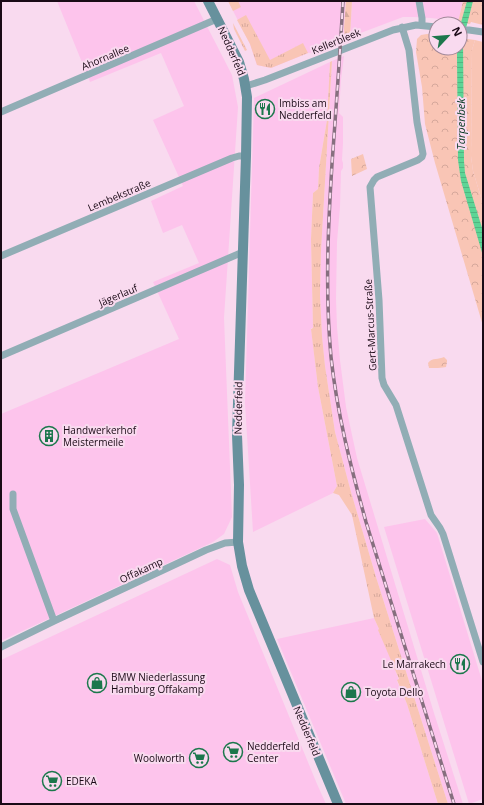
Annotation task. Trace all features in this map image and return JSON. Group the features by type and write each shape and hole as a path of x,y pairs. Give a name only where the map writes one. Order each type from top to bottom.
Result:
{"main road":[{"name":"Nedderfeld","path":"208,1 239,62 246,86 247,103 237,435 239,485 238,542 240,558 249,590 338,804"}],"street":[{"path":"418,1 422,24"},
{"name":"Ahornallee","path":"1,112 217,19"},
{"name":"Kellerbleek","path":"246,86 265,80 383,33 402,27 422,24 428,25"},
{"name":"Gert-Marcus-Straße","path":"402,27 409,50 417,122 423,154 418,160 377,177 370,187 379,300 382,378 384,386 398,409 431,515 443,534 483,662"},
{"path":"468,30 483,32"},
{"name":"Lembekstraße","path":"1,256 232,158 246,156"},
{"name":"Jägerlauf","path":"1,356 243,252"},
{"path":"14,494 13,509 54,621"},
{"name":"Offakamp","path":"1,647 206,550 226,543 238,542"}],"shaded area":[{"path":"57,1 194,1 232,75 238,107 224,318 232,517 224,534 213,542 1,641 1,414 179,339 153,282 199,263 182,225 163,233 151,201 183,186 153,120 184,106 161,53 90,82"},
{"path":"228,1 346,1 344,28 345,42 320,52 308,53 271,68 257,65 250,44"},
{"path":"352,1 463,1 459,16 428,16 428,18 403,17 350,37"},
{"path":"344,56 339,113 343,117 343,168 341,171 337,242 336,299 340,360 346,407 357,458 463,804 448,804 376,577 335,432 322,336 320,295 321,251 332,61"},
{"path":"330,62 327,120 319,168 318,189 313,193 311,239 313,328 311,328 318,387 337,486 333,493 253,532 245,403 254,98"},
{"path":"425,519 437,533 483,684 483,799 469,804 384,527"},
{"path":"217,559 230,565 238,592 326,804 1,804 1,660"},
{"name":"Toyota Dello","path":"374,618 399,680 397,681 407,704 438,804 346,804 277,639"}],"green space":[{"path":"228,1 238,1 241,7 233,11"},
{"path":"346,1 352,1 350,37 345,42 344,28"},
{"path":"463,1 483,1 483,25 471,22 470,24 468,24 468,16 459,16"},
{"path":"246,15 270,60 303,43 308,53 271,68 257,65 250,44 237,20"},
{"path":"233,23 247,50 245,51 234,29"},
{"path":"428,34 428,56 468,56 468,39 475,40 472,50 471,156 473,171 483,204 483,326 425,124 422,87 416,52 417,39 421,35"},
{"path":"475,40 483,42 483,204 473,171 471,156 472,50"},
{"path":"332,61 321,251 320,295 325,366 335,432 376,577 448,804 438,804 407,704 397,680 399,679 374,618 352,515 339,495 333,493 337,486 318,387 311,329 313,328 311,239 313,193 318,189 319,168 327,120 330,62"},
{"path":"363,154 367,169 352,176 351,159"},
{"path":"444,357 447,360 446,367 429,368 428,363 430,361"}],"water":[{"path":"467,1 473,1 468,20 468,16 463,16"},
{"name":"Tarpenbek","path":"457,56 463,56 465,173 483,231 483,256 461,181 458,160"}],"railway":[{"path":"343,1 328,236 328,308 331,357 345,440 366,522 454,804"}],"place":[{"name":"Imbiss am Nedderfeld","path":"265,109"},
{"name":"Handwerkerhof Meistermeile","path":"49,436"},
{"name":"Le Marrakech","path":"460,664"},
{"name":"BMW Niederlassung Hamburg Offakamp","path":"97,683"},
{"name":"Toyota Dello","path":"351,692"},
{"name":"Nedderfeld Center","path":"233,752"},
{"name":"Woolworth","path":"199,758"},
{"name":"EDEKA","path":"52,781"}]}
